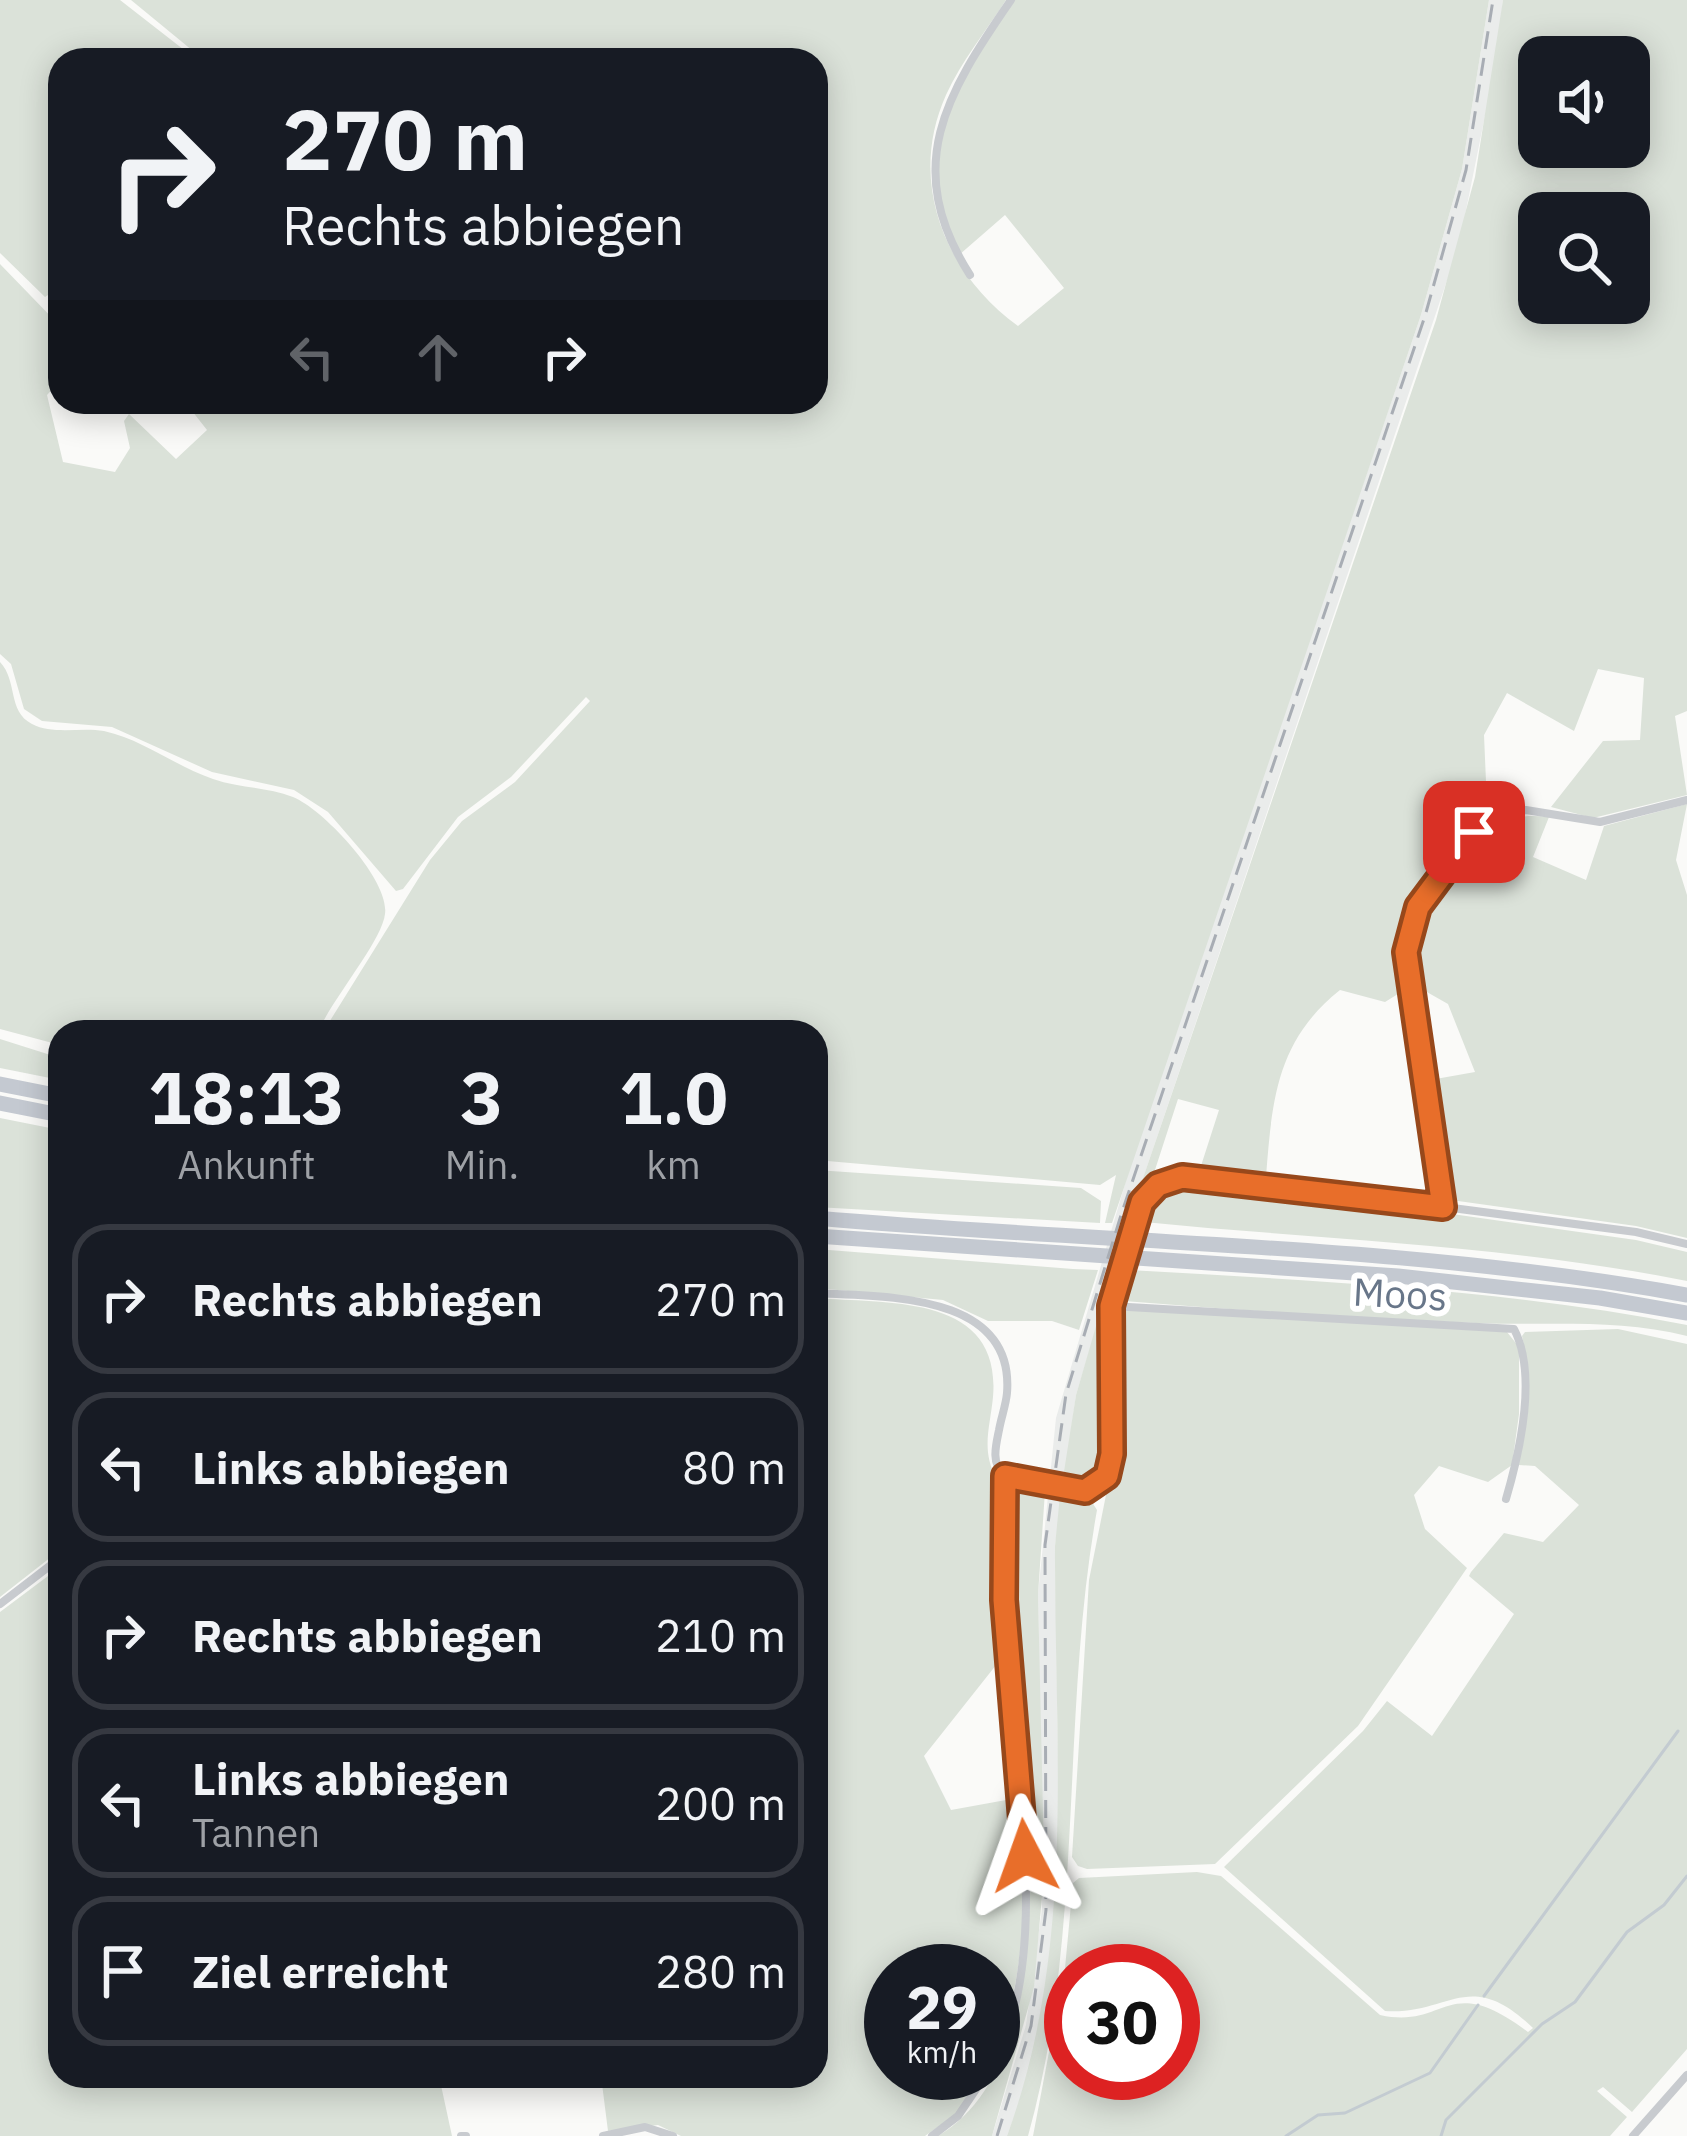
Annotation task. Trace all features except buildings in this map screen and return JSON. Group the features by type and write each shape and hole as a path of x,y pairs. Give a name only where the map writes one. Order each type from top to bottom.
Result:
{"highway":[{"path":"0,1084 48,1094"},
{"path":"0,1103 48,1113"},
{"path":"828,1219 1080,1246"},
{"path":"828,1236 1502,1268 1687,1295"},
{"path":"1157,1251 1480,1284 1687,1313"}],"street":[{"path":"970,275 950,245 939,214 934,151 950,97 1011,0"},
{"path":"1443,1207 1407,978 1406,952 1418,907 1474,832 1497,816 1526,810 1600,822 1687,800"},
{"path":"1005,1476 1085,1491 1107,1476 1112,1454 1111,1306 1142,1202 1158,1185 1182,1177 1636,1232 1687,1244"},
{"path":"828,1294 942,1305 987,1332 1005,1375 1007,1393 995,1453 1005,1476 1004,1600 1027,1896 1020,1964"},
{"name":"Moos","path":"1111,1306 1514,1329 1525,1361 1515,1469 1506,1499"},
{"path":"0,1604 48,1567"},
{"path":"1633,2136 1687,2075"},
{"path":"932,2136 958,2116 969,2100"},
{"path":"603,2136 645,2127 673,2136"}],"shaded area":[{"path":"0,0 120,0 182,48 48,48 48,295 0,253"},
{"path":"131,0 1006,0 946,95 935,128 932,192 940,223 970,280 1018,326 1064,288 1005,215 959,255 944,220 937,186 939,153 959,90 1015,0 1489,0 1462,169 1421,315 1112,1223 1105,1223 1116,1175 1100,1185 828,1161 828,1020 330,1020 430,860 462,821 515,782 590,701 586,697 511,777 458,817 403,889 396,891 328,812 294,790 212,772 112,727 42,721 24,709 11,664 0,654 0,264 48,314 48,414 63,462 115,472 130,448 124,421 129,414 176,459 207,430 194,414 828,414 828,48 189,48"},
{"path":"1489,0 1503,0 1497,56 1459,245 1131,1214 1076,1395 1055,1546 1059,1835 1053,1944 1044,1944 1044,2003 1020,2100 1020,2045 1042,1909 1038,1594 1056,1418 1138,1140 1421,315 1462,169"},
{"path":"1503,0 1687,0 1687,711 1675,716 1687,795 1593,818 1551,807 1603,741 1640,740 1644,678 1598,669 1574,731 1507,693 1484,735 1487,805 1493,812 1453,850 1424,889 1408,935 1406,989 1385,1002 1340,990 1302,1030 1275,1098 1266,1177 1199,1172 1219,1110 1178,1099 1153,1176 1163,1176 1164,1192 1182,1185 1445,1213 1636,1240 1687,1252 1687,1281 1484,1251 1144,1222 1127,1225 1436,320 1475,177"},
{"path":"0,662 19,712 32,724 104,731 213,779 273,791 306,804 352,847 384,900 382,925 325,1020 48,1020 48,1042 0,1029"},
{"path":"1687,804 1676,860 1687,895 1687,1238 1636,1226 1451,1200 1430,1080 1475,1072 1448,1004 1411,983 1412,936 1423,904 1470,846 1502,821 1549,817 1533,857 1586,880 1604,826"},
{"path":"0,1039 48,1054 48,1078 0,1068"},
{"path":"0,1118 48,1128 48,1559 0,1597"},
{"path":"828,1171 1081,1188 1101,1201 1100,1223 828,1208"},
{"path":"828,1250 1098,1270 1079,1330 1052,1321 988,1321 943,1300 828,1289"},
{"path":"1129,1270 1409,1288 1548,1303 1687,1325 1687,1336 1608,1325 1388,1319 1124,1301 1118,1298"},
{"path":"1112,1271 1100,1469 1087,1481 1063,1478 1076,1395"},
{"path":"828,1299 934,1311 960,1322 979,1338 991,1363 988,1448 996,1478 1004,1655 924,1756 951,1810 1017,1798 1024,1897 1020,1953 1020,1944 864,1944 864,2100 966,2100 956,2114 925,2136 681,2136 658,2125 608,2131 603,2088 828,2088"},
{"path":"1125,1309 1507,1332 1519,1347 1519,1414 1512,1465 1488,1482 1439,1466 1414,1495 1425,1529 1467,1568 1358,1726 1215,1864 1087,1869 1072,1857 1089,1580 1114,1455 1116,1319"},
{"path":"1618,1329 1687,1344 1687,2049 1632,2112 1603,2087 1597,2091 1627,2117 1610,2136 1033,2136 1044,2078 1044,2100 1200,2100 1200,1944 1067,1944 1073,1883 1079,1878 1197,1872 1221,1876 1380,2015 1420,2015 1463,2003 1501,2014 1528,2032 1533,2028 1511,2010 1475,1996 1385,2011 1224,1867 1363,1731 1387,1701 1432,1736 1514,1614 1469,1576 1471,1572 1504,1533 1543,1542 1579,1505 1535,1466 1519,1465 1527,1360 1525,1332"},
{"path":"1010,1487 1045,1491 1038,1595 1044,1857 1032,1852 1018,1712 1005,1528"},
{"path":"1060,1495 1090,1499 1097,1510 1079,1666 1061,1944 1050,1944 1058,1770 1055,1546"},
{"path":"48,1576 48,2088 442,2088 452,2136 0,2136 0,1612"},
{"path":"1044,1873 1034,1987 1020,2037 1020,1988 1031,1884"},
{"path":"1044,1991 1044,2068 1028,2136 1007,2136 1020,2100"},
{"path":"977,2100 1002,2100 992,2136 938,2136"},
{"path":"1003,2100 1020,2100 1007,2136 992,2136"}],"waterway":[{"path":"1484,1996 1678,1731"},
{"path":"1441,2136 1446,2120 1542,2024 1575,2002 1627,1932 1664,1905 1687,1876"},
{"path":"1286,2136 1318,2115 1345,2113 1430,2073 1478,2005"}],"railway":[{"path":"997,2136 1031,2026 1046,1910 1045,1545 1066,1394 1122,1212 1425,316 1466,170 1493,0"}],"route":[{"path":"1025,1856 1004,1600 1005,1476 1085,1491 1107,1476 1112,1454 1111,1306 1142,1202 1158,1185 1182,1177 1443,1207 1406,952 1418,907 1474,832"}]}
